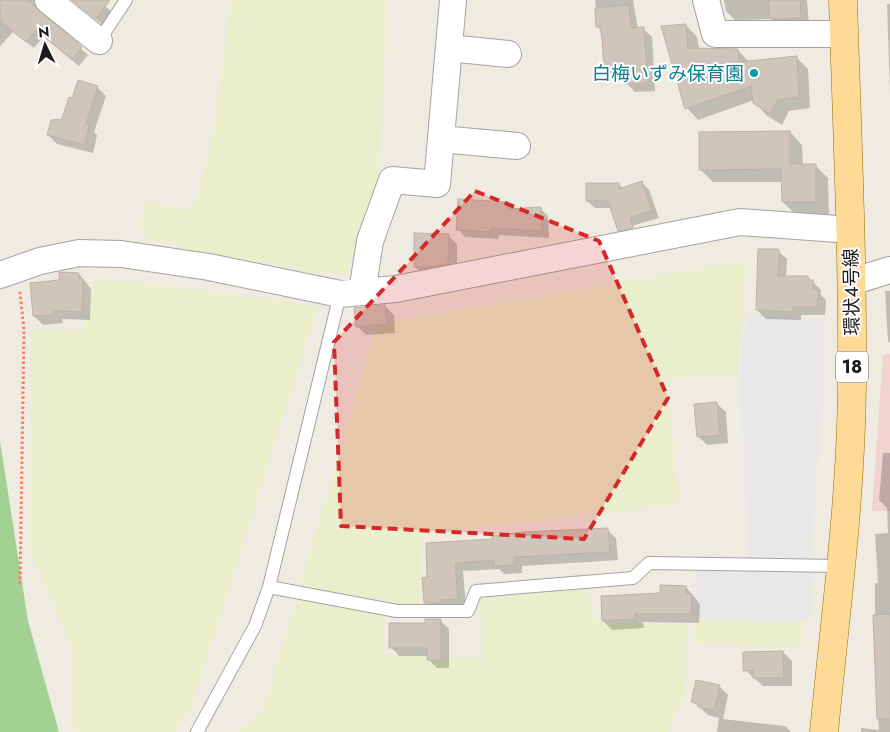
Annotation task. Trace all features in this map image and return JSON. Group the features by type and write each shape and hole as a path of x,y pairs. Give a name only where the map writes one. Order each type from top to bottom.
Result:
{"main road":[{"name":"環状4号線","path":"824,732 839,566 852,387 851,230 843,0"}],"street":[{"path":"48,0 99,41"},
{"path":"351,293 392,180 437,184 453,0"},
{"path":"706,0 715,34 844,34"},
{"path":"449,48 508,54"},
{"path":"441,139 517,146"},
{"path":"9,272 79,253 121,254 209,267 351,293 396,289 740,222 851,230"},
{"path":"851,282 890,270"}],"lane":[{"path":"99,41 126,0"},
{"path":"197,732 256,626 269,587 351,293"},
{"path":"269,587 397,611 468,611 476,590 633,578 649,563 839,566"}],"path":[{"path":"9,272 24,330 20,584"}],"highlighted area":[{"path":"475,191 599,241 668,398 584,539 341,526 334,342"}],"shaded area":[{"path":"748,315 823,319 823,397 810,562 749,560 742,428 741,356"},
{"path":"890,354 890,511 872,511 883,355"},
{"path":"696,569 811,571 813,573 810,621 695,618"}],"green space":[{"path":"231,0 387,0 378,185 346,275 188,253 183,245 148,240 140,227 145,202 193,211 213,137"},
{"path":"746,261 737,375 666,378 679,504 421,535 420,617 385,614 383,653 483,660 480,597 588,587 595,623 687,624 684,699 667,732 237,732 263,713 377,324"},
{"path":"96,278 318,306 191,707 173,732 80,732 74,729 71,645 30,551 31,330 83,332"},
{"path":"0,441 28,621 59,732 0,732"},
{"path":"695,620 804,623 801,646 694,643"}],"building":[{"path":"0,0 27,0 82,47 72,60 36,30 26,42 0,21"},
{"path":"72,0 110,0 96,19"},
{"path":"768,0 800,0 801,18 770,19"},
{"path":"629,5 631,28 644,27 648,83 626,84 625,67 604,68 602,37 600,27 596,27 595,8"},
{"name":"白梅いずみ保育園","path":"686,24 688,48 738,49 739,62 797,56 799,97 778,100 770,114 753,103 751,86 685,109 661,26"},
{"path":"78,80 98,86 86,124 89,125 85,145 47,135 51,120 62,119 69,97 72,98"},
{"path":"790,131 790,164 816,164 816,202 782,202 781,169 699,170 699,132"},
{"path":"642,181 652,211 630,218 633,228 618,231 608,201 586,201 586,183 619,183 619,189"},
{"path":"458,199 509,202 508,209 541,207 542,231 492,228 491,232 456,230"},
{"path":"414,233 449,234 448,264 414,267"},
{"path":"758,249 779,249 778,276 808,276 808,280 813,280 813,290 818,290 817,307 792,307 793,312 756,310"},
{"path":"59,272 79,273 79,279 83,279 82,312 54,311 55,315 33,316 30,283 59,280"},
{"path":"385,305 387,324 356,327 354,308"},
{"path":"717,402 720,435 697,437 694,404"},
{"path":"608,528 610,552 514,557 514,565 494,566 494,560 455,563 458,599 441,600 441,603 424,603 422,578 427,577 426,543 493,539 492,536 523,532"},
{"path":"660,585 686,586 686,594 692,594 691,614 635,614 635,619 602,621 601,596 660,593"},
{"path":"890,614 890,719 877,719 873,615"},
{"path":"425,619 441,619 441,660 427,660 427,648 389,648 389,623 425,623"},
{"path":"783,651 784,678 753,678 753,670 743,671 743,652"},
{"path":"696,680 720,685 714,711 698,707 698,704 691,702"}],"place":[{"name":"白梅いずみ保育園","path":"754,73"}]}
